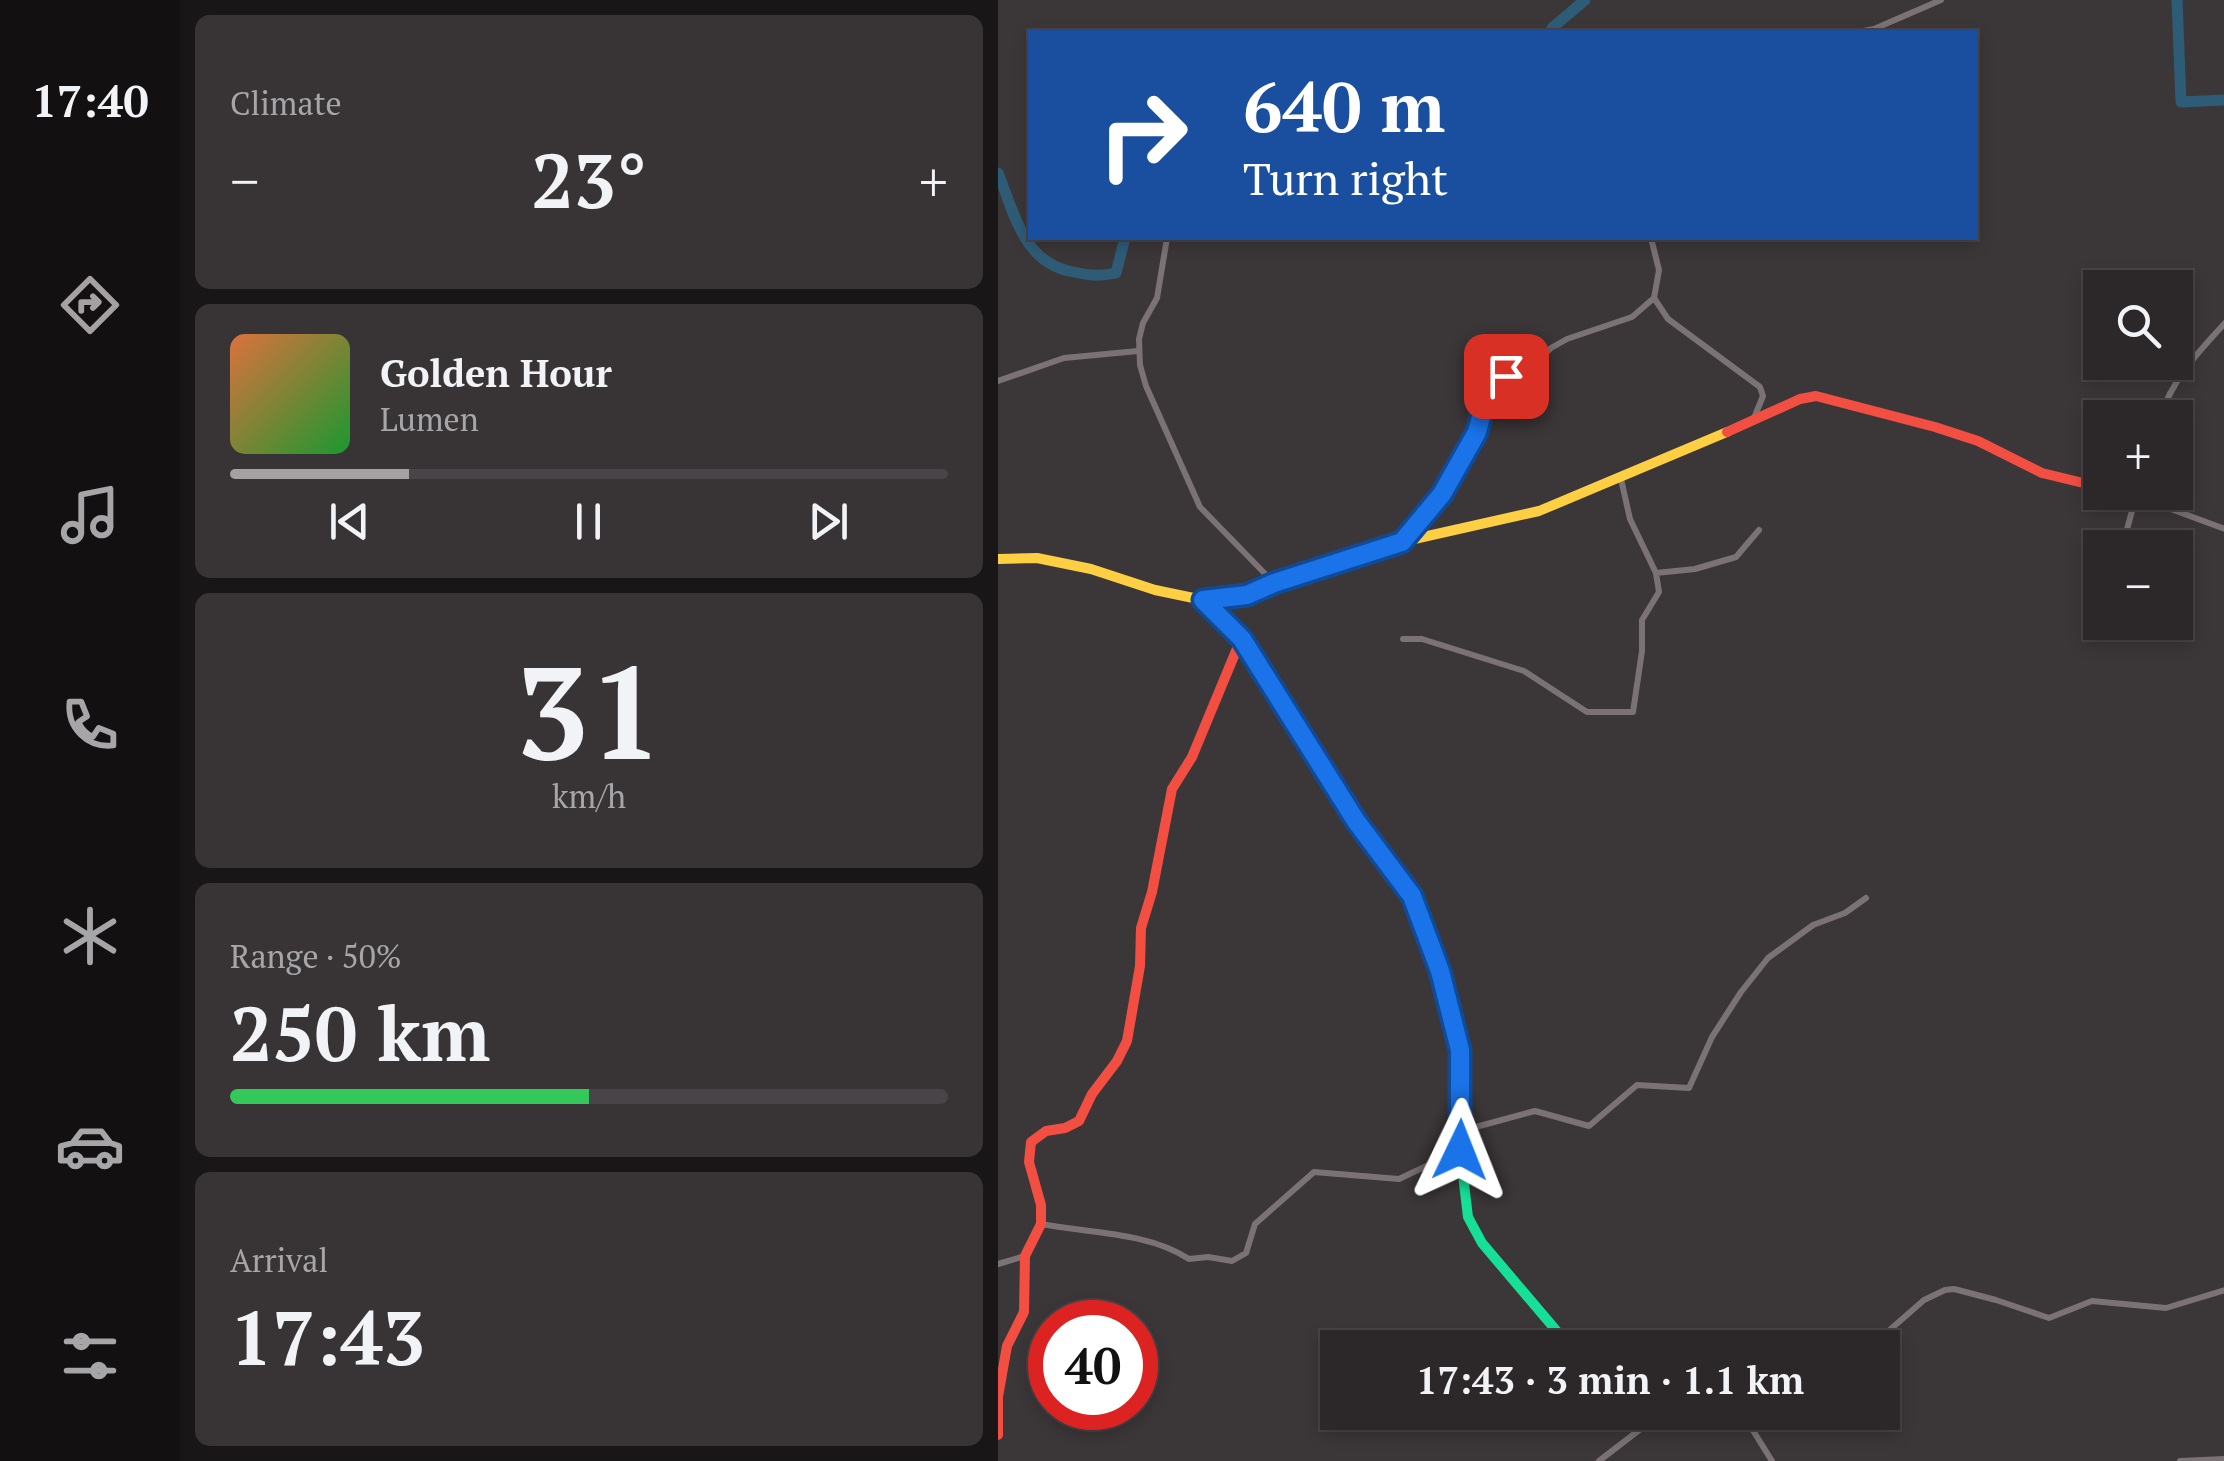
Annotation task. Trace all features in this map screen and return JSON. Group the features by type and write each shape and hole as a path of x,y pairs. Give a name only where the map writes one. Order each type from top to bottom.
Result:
{"street":[{"path":"1869,30 1940,0"},
{"path":"1167,240 1158,298 1143,324 1138,350 1146,386 1200,507 1274,583"},
{"path":"1402,542 1442,494 1477,432 1486,398 1503,379 1536,362 1566,339 1632,317 1654,298 1659,270 1652,240"},
{"path":"1654,298 1668,319 1760,387 1763,396 1754,420"},
{"path":"2167,400 2205,342 2224,323"},
{"path":"998,380 1064,358 1138,350"},
{"path":"998,558 1037,558 1091,568 1155,590 1203,600 1234,598 1402,542 1539,511 1800,399 1824,397 1935,427 1992,447 2042,472 2083,482"},
{"path":"1402,639 1422,639 1524,671 1587,712 1633,712 1642,620 1659,592 1656,573 1630,519 1620,479"},
{"path":"2177,510 2224,529"},
{"path":"1656,573 1695,569 1736,557 1759,530"},
{"path":"1203,600 1242,639 1356,821 1412,896 1454,1016 1460,1050 1460,1150 1465,1201 1475,1232 1556,1330"},
{"path":"998,1434 998,1398 1007,1346 1024,1312 1025,1256 1042,1224 1029,1162 1031,1142 1046,1130 1066,1128 1079,1121 1127,1040 1140,966 1141,928 1172,790 1192,757 1242,639"},
{"path":"1462,1131 1534,1111 1588,1126 1637,1085 1689,1088 1712,1038 1768,958 1814,926 1845,913 1866,898"},
{"path":"1042,1224 1127,1238 1180,1253 1189,1260 1208,1257 1232,1261 1246,1253 1254,1224 1314,1172 1399,1179 1460,1150"},
{"path":"998,1264 1025,1256"},
{"path":"1890,1330 1924,1300 1945,1290 1996,1300 2049,1318 2092,1301 2166,1308 2216,1296 2224,1290"},
{"path":"1599,1461 1639,1430"},
{"path":"1753,1430 1772,1461"},
{"path":"2180,1461 2224,1459"}],"waterway":[{"path":"1552,30 1585,0"},
{"path":"2177,0 2181,102 2225,100"},
{"path":"998,173 1022,233 1053,266 1087,274 1116,273 1124,240"}],"traffic: fast":[{"path":"1203,600 1241,639 1355,821 1412,896 1440,971 1461,1050 1460,1150 1468,1217 1482,1243 1556,1330"}],"traffic: slow":[{"path":"998,559 1037,558 1203,600 1234,598 1401,542 1539,511 1727,432"}],"traffic: jam":[{"path":"1727,432 1800,399 1816,396 1935,427 1978,441 2042,473 2083,483"},
{"path":"998,1435 998,1397 1007,1346 1024,1312 1025,1256 1041,1224 1041,1205 1029,1162 1031,1142 1046,1131 1079,1121 1127,1041 1140,966 1141,928 1172,789 1192,757 1241,639"}],"route":[{"path":"1460,1150 1462,1093 1454,1016 1412,896 1356,821 1242,639 1203,600 1247,595 1402,542 1442,494 1477,432 1486,398 1506,376"}]}
